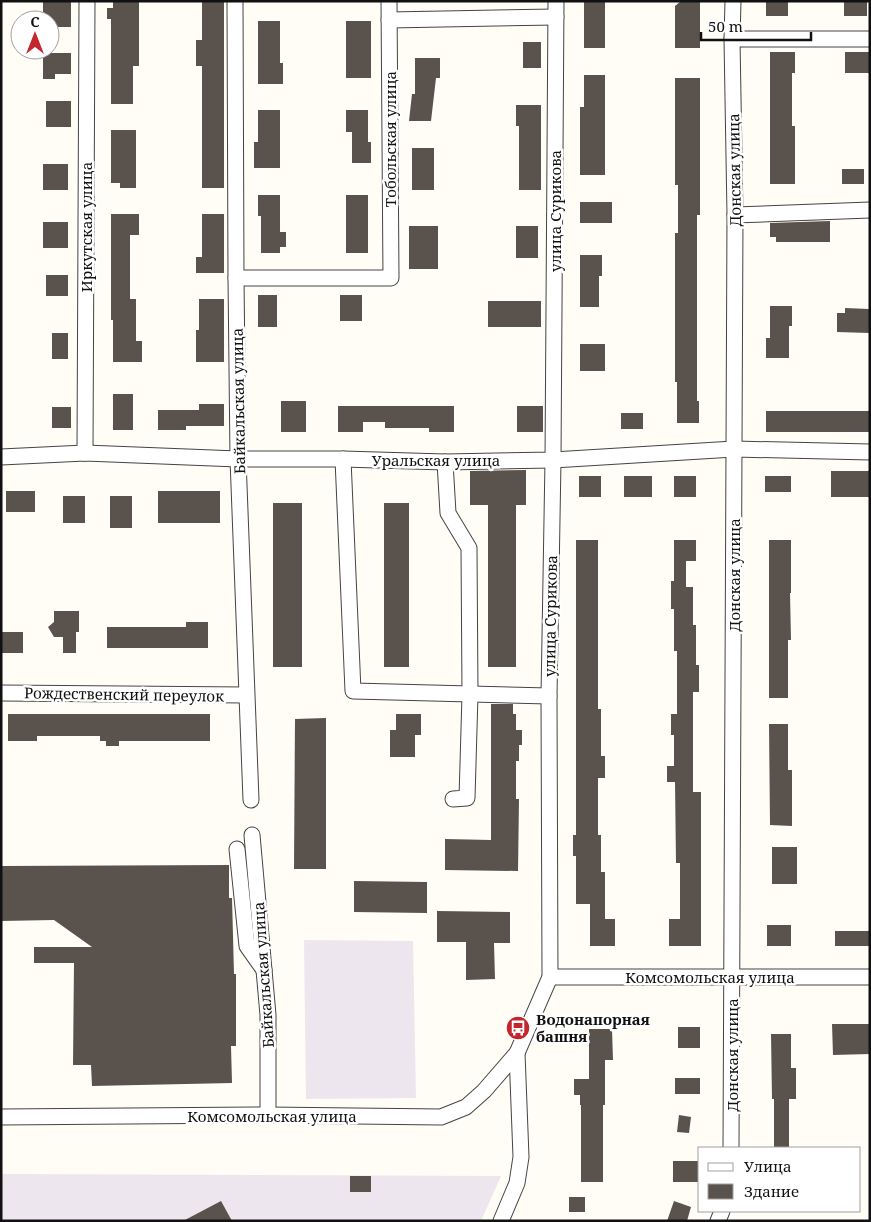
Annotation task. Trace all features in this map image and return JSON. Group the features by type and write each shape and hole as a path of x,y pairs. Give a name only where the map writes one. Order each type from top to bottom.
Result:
{"street":[{"name":"Иркутская улица","path":"85,453 87,1"},
{"name":"Байкальская улица","path":"235,1 238,459 251,800"},
{"name":"Тобольская улица","path":"236,278 391,278 389,1"},
{"name":"улица Сурикова","path":"501,1221 517,1184 521,1157 517,1053 550,977 549,696 553,460 556,1"},
{"name":"Донская улица","path":"731,1147 736,215 732,39 734,1"},
{"path":"389,20 556,17"},
{"path":"732,39 870,39"},
{"path":"736,215 870,210"},
{"name":"Уральская улица","path":"1,457 85,453 238,459 343,459 445,462 553,460 734,449 870,452"},
{"path":"343,459 354,692 549,696"},
{"path":"445,462 448,513 469,548 470,695 467,798 453,799"},
{"name":"Рождественский переулок","path":"1,693 246,695"},
{"name":"Байкальская улица","path":"252,835 268,1015 268,1115"},
{"path":"237,849 246,946 265,971"},
{"name":"Комсомольская улица","path":"550,977 870,978"},
{"name":"Комсомольская улица","path":"1,1117 268,1115 441,1117 466,1107 484,1092 517,1053"}],"shaded area":[{"path":"304,940 413,941 416,1098 306,1099"},
{"path":"1,1174 501,1176 481,1221 1,1221"}],"building":[{"path":"43,1 71,1 71,27 60,27 60,10 43,10"},
{"path":"113,1 139,1 139,66 133,66 133,104 111,104 111,19 107,19 107,8 113,8"},
{"path":"202,1 224,1 224,188 202,188 202,66 196,66 196,40 202,40"},
{"path":"584,1 605,1 605,48 584,48"},
{"path":"681,1 700,1 700,48 675,48 675,6"},
{"path":"766,1 788,1 788,16 766,16"},
{"path":"844,1 867,1 867,16 844,16"},
{"path":"258,21 280,21 280,63 283,63 283,84 258,84"},
{"path":"346,21 371,21 371,78 346,78"},
{"path":"523,42 541,42 541,68 523,68"},
{"path":"770,52 795,52 795,73 792,73 792,126 795,126 795,184 770,184"},
{"path":"845,52 870,52 870,73 845,73"},
{"path":"60,53 71,53 71,74 55,74 55,79 43,79 43,60 60,60"},
{"path":"415,58 440,58 440,78 436,78 431,121 409,121 412,94 415,94"},
{"path":"584,75 605,75 605,175 580,175 580,107 584,107"},
{"path":"675,78 700,78 700,215 697,215 697,401 699,401 699,423 677,423 677,382 675,382 675,233 678,233 678,185 675,185"},
{"path":"46,101 71,101 71,127 46,127"},
{"path":"516,105 541,105 541,190 519,190 519,126 516,126"},
{"path":"258,110 280,110 280,168 254,168 254,142 258,142"},
{"path":"346,110 368,110 368,142 371,142 371,163 352,163 352,132 346,132"},
{"path":"111,130 136,130 136,188 120,188 120,183 111,183"},
{"path":"412,148 434,148 434,190 412,190"},
{"path":"43,164 68,164 68,190 43,190"},
{"path":"842,169 864,169 864,184 842,184"},
{"path":"258,195 280,195 280,232 286,232 286,247 280,247 280,253 261,253 261,216 258,216"},
{"path":"346,195 368,195 368,253 346,253"},
{"path":"580,202 612,202 612,223 580,223"},
{"path":"111,214 139,214 139,235 130,235 130,299 136,299 136,341 142,341 142,362 113,362"},
{"path":"202,214 224,214 224,273 196,273 196,257 202,257"},
{"path":"830,221 830,242 776,242 776,237 770,237 770,223"},
{"path":"43,222 68,222 68,248 43,248"},
{"path":"409,226 438,226 438,269 409,269"},
{"path":"516,226 538,226 538,258 516,258"},
{"path":"580,255 602,255 602,276 599,276 599,307 580,307"},
{"path":"46,275 68,275 68,296 46,296"},
{"path":"258,295 277,295 277,327 258,327"},
{"path":"340,295 362,295 362,321 340,321"},
{"path":"199,299 224,299 224,362 196,362 196,330 199,330"},
{"path":"488,301 541,301 541,327 488,327"},
{"path":"770,306 792,306 792,326 789,326 789,358 766,358 766,338 770,338"},
{"path":"845,308 869,309 869,333 837,332 837,313 845,313"},
{"path":"52,333 68,333 68,359 52,359"},
{"path":"580,344 605,344 605,371 580,371"},
{"path":"113,394 133,394 133,430 113,430"},
{"path":"281,401 306,401 306,432 281,432"},
{"path":"199,404 224,404 224,426 186,426 186,430 158,430 158,410 199,410"},
{"path":"338,406 454,406 454,432 429,432 429,428 385,428 385,422 363,422 363,432 338,432"},
{"path":"517,406 543,406 543,432 517,432"},
{"path":"52,407 71,407 71,428 52,428"},
{"path":"766,411 870,411 870,432 766,432"},
{"path":"621,413 643,413 643,429 621,429"},
{"path":"526,470 526,505 516,505 516,667 488,667 488,505 470,505 470,471"},
{"path":"831,471 870,471 870,497 831,497"},
{"path":"579,476 601,476 601,497 579,497"},
{"path":"624,476 652,476 652,497 624,497"},
{"path":"674,476 696,476 696,497 674,497"},
{"path":"765,476 791,476 791,492 765,492"},
{"path":"6,491 35,491 35,512 6,512"},
{"path":"158,491 220,491 220,523 158,523"},
{"path":"63,496 85,496 85,523 63,523"},
{"path":"110,496 132,496 132,528 110,528"},
{"path":"273,503 302,503 302,667 273,667"},
{"path":"384,503 409,503 409,667 384,667"},
{"path":"576,540 598,540 598,709 601,709 601,756 605,756 605,778 598,778 598,835 601,835 601,872 605,872 605,919 615,919 615,946 590,946 590,904 576,904 576,856 573,856 573,835 576,835"},
{"path":"674,540 696,540 696,561 686,561 686,587 693,587 693,625 696,625 696,665 699,665 699,692 693,692 693,792 701,792 701,946 669,946 669,919 680,919 680,863 676,863 675,782 667,782 667,766 674,766 674,735 671,735 671,714 677,714 677,651 674,651 674,609 671,609 671,581 674,581"},
{"path":"769,540 791,540 791,640 788,640 788,698 769,698"},
{"path":"54,611 79,611 76,653 63,653 63,637 54,637 48,627 54,622"},
{"path":"186,622 208,622 208,648 107,648 107,627 186,627"},
{"path":"1,632 23,632 23,653 1,653"},
{"path":"491,704 513,704 513,714 516,714 516,730 522,730 522,745 519,745 519,761 516,761 516,799 519,799 518,871 445,870 445,839 491,840"},
{"path":"8,714 210,714 210,741 119,741 119,746 106,746 106,741 100,741 100,736 37,736 37,741 8,741"},
{"path":"396,714 421,714 421,735 415,735 415,757 390,757 390,730 396,730"},
{"path":"326,718 326,869 294,869 295,719"},
{"path":"769,724 788,724 788,770 792,770 792,826 770,825"},
{"path":"772,847 797,847 797,884 772,884"},
{"path":"229,865 229,898 232,898 234,974 236,974 236,1046 231,1046 232,1083 92,1086 91,1065 73,1065 74,963 34,963 34,947 92,947 54,920 1,921 1,866"},
{"path":"354,881 427,882 427,913 354,912"},
{"path":"437,911 510,912 510,943 494,943 495,979 466,980 466,942 437,942"},
{"path":"767,925 791,925 791,946 767,946"},
{"path":"835,931 870,931 870,946 835,946"},
{"path":"832,1024 870,1024 870,1054 833,1055"},
{"path":"678,1027 700,1027 700,1048 678,1048"},
{"path":"589,1029 612,1029 613,1060 605,1060 603,1182 581,1182 581,1105 580,1095 574,1095 574,1079 589,1079"},
{"path":"771,1034 791,1034 791,1068 796,1068 796,1099 789,1099 789,1147 774,1147 774,1099 772,1099"},
{"path":"675,1078 700,1078 700,1094 675,1094"},
{"path":"679,1115 691,1117 689,1133 677,1132"},
{"path":"673,1161 698,1161 698,1182 673,1182"},
{"path":"350,1176 371,1176 371,1192 350,1192"},
{"path":"569,1197 585,1197 585,1212 569,1212"},
{"path":"221,1201 232,1221 183,1221"},
{"path":"674,1201 691,1207 687,1221 667,1221"}],"place":[{"name":"Водонапорная башня","path":"518,1028"}]}
